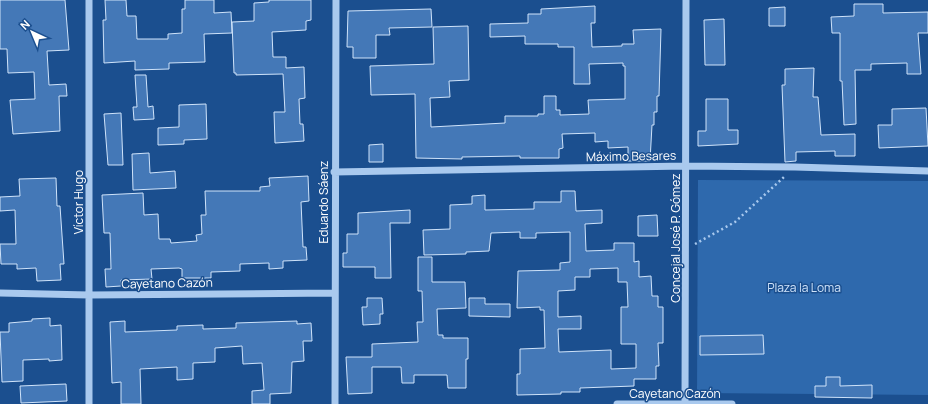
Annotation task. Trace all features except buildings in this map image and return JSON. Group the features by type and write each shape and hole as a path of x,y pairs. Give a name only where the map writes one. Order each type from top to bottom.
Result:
{"street":[{"name":"Víctor Hugo","path":"89,0 89,404"},
{"name":"Eduardo Sáenz","path":"335,404 334,172 336,0"},
{"name":"Concejal José P. Gómez","path":"685,404 686,0"},
{"name":"Máximo Besares","path":"334,172 686,166 795,167 928,171"},
{"name":"Cayetano Cazón","path":"0,294 89,295 334,293"},
{"name":"Cayetano Cazón","path":"617,404 732,404"}],"path":[{"path":"686,249 735,222 795,167"}],"green space":[{"name":"Plaza la Loma","path":"698,180 928,181 928,395 697,393"}]}
